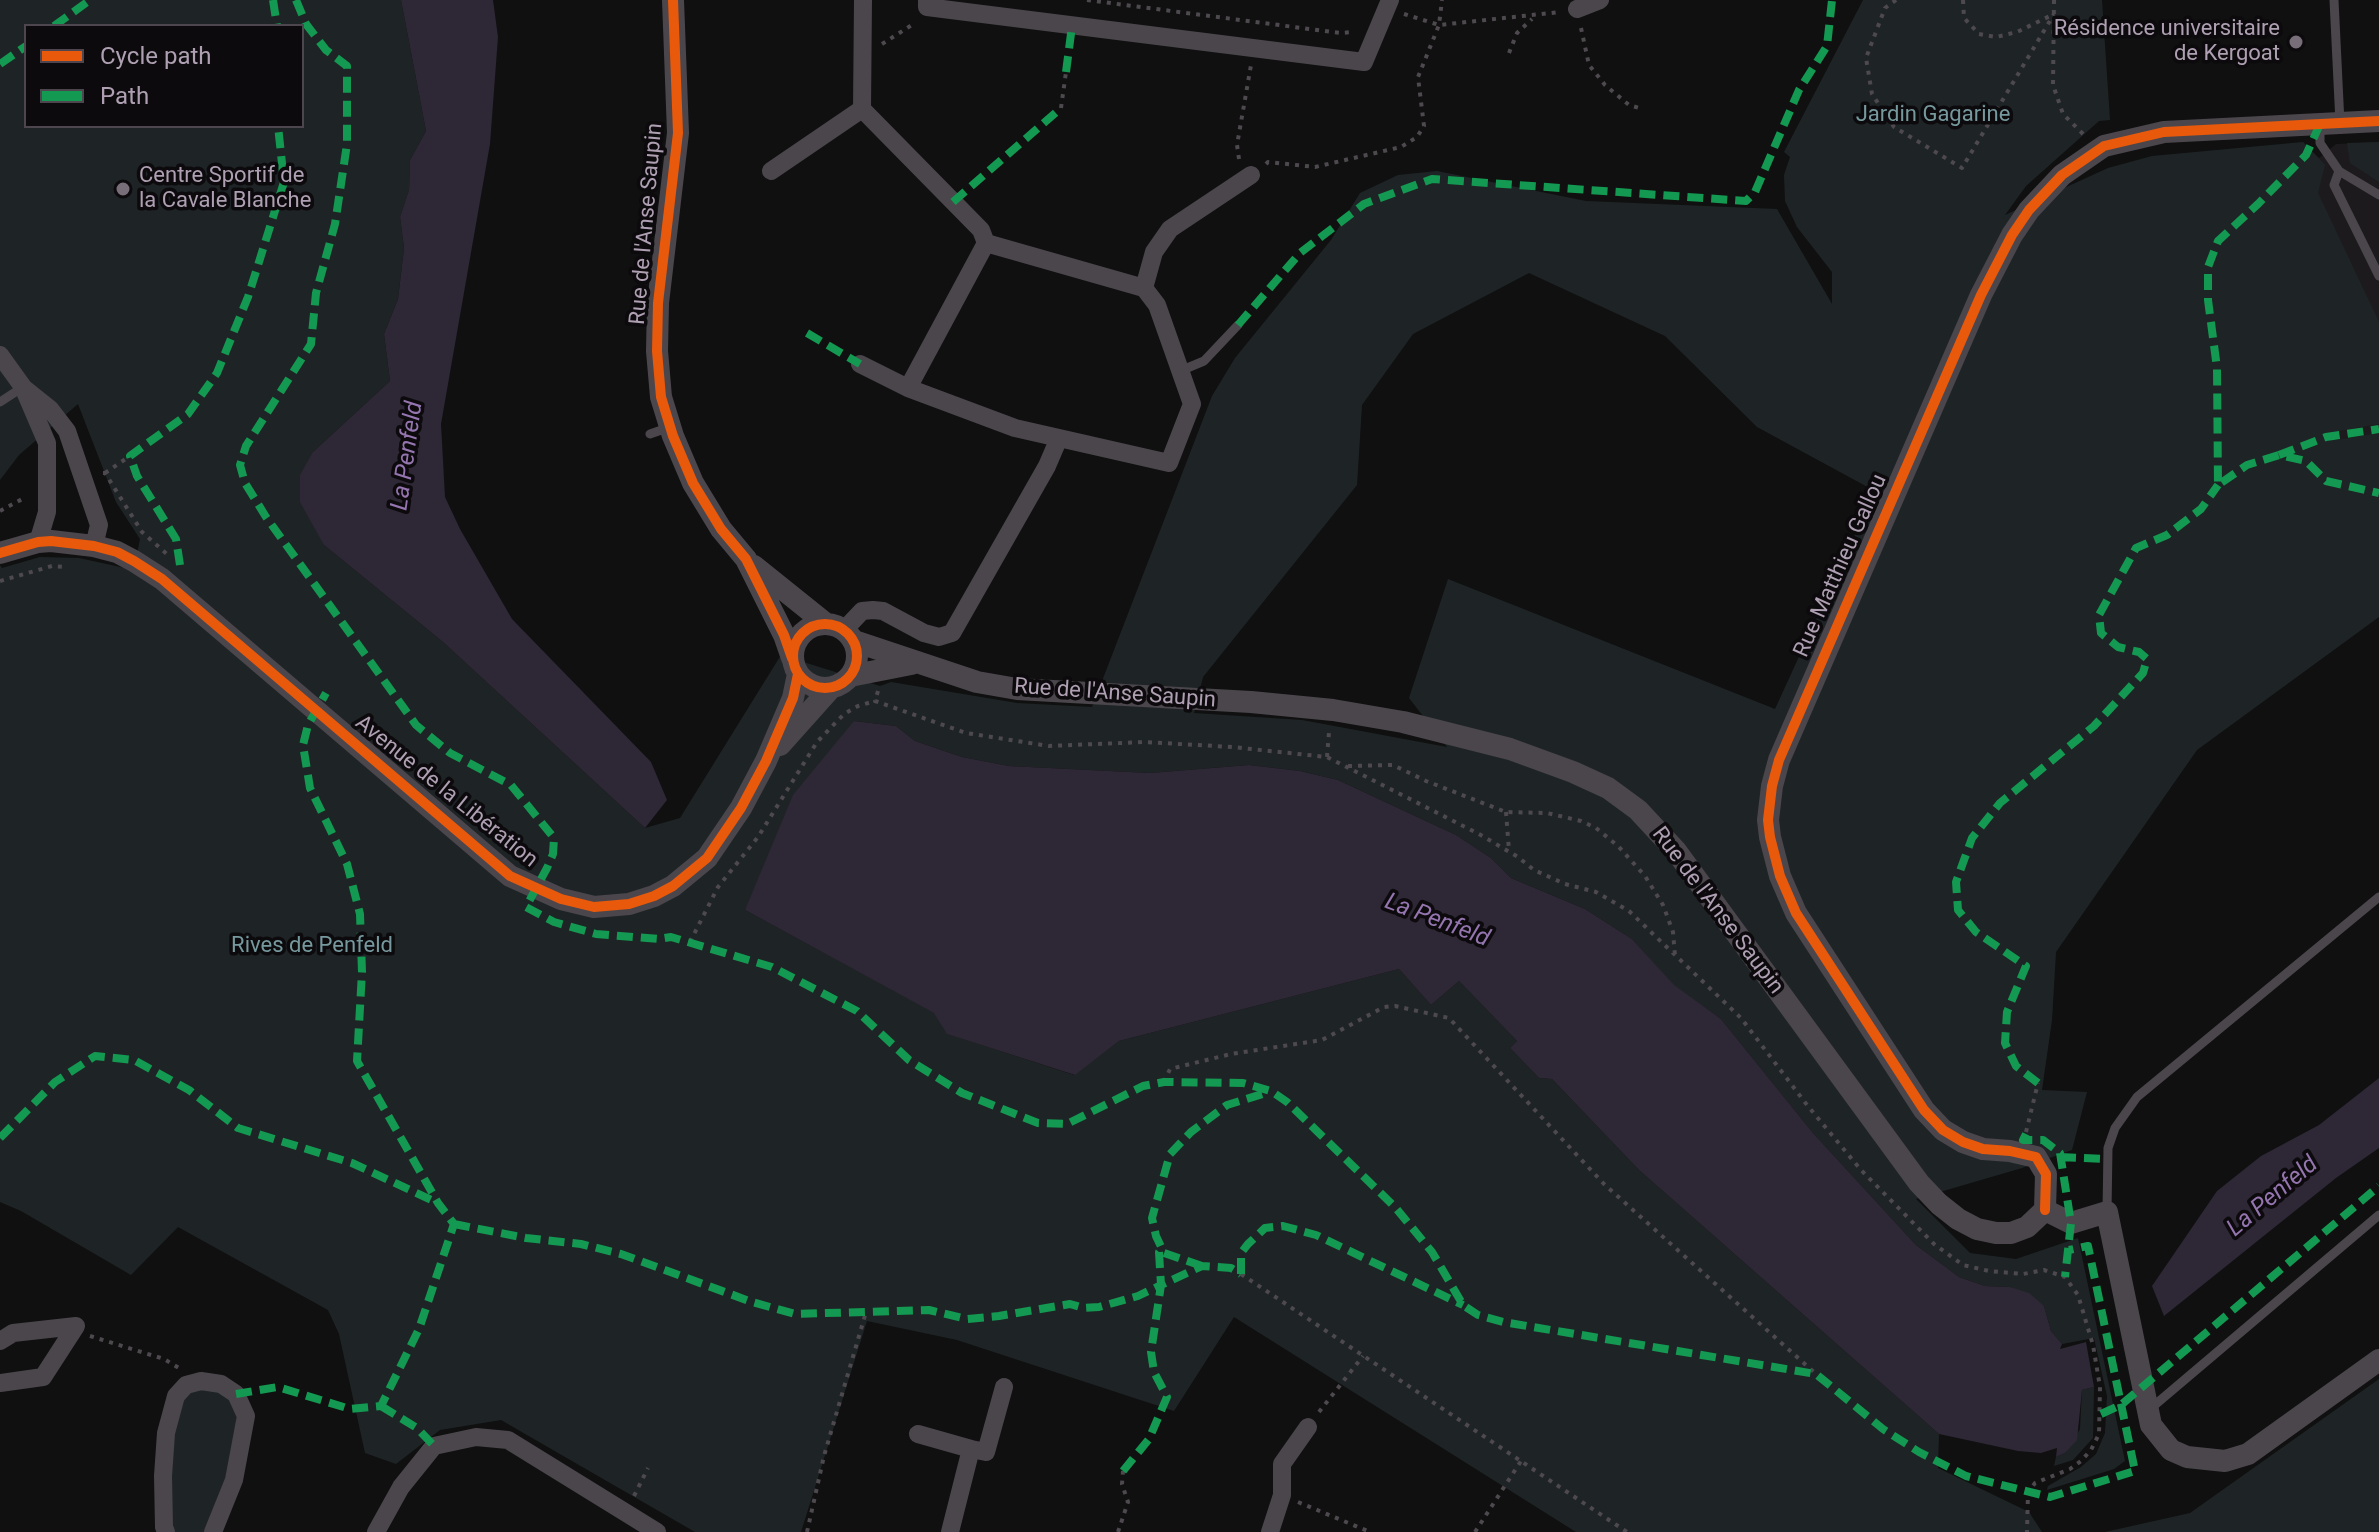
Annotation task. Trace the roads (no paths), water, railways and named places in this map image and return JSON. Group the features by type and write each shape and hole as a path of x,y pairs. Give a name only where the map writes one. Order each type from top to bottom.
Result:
{"street":[{"name":"Rue de l'Anse Saupin","path":"673,0 678,133 671,207 662,255 657,351 660,430 721,529 746,559 841,631 917,663 977,682 1017,689 1251,702 1403,722 1510,749 1608,788 1638,810 1676,851 1919,1183 1939,1204 1977,1229 1996,1233 2011,1233 2027,1227 2045,1210"},
{"path":"863,0 862,109 981,230 986,243 908,388"},
{"path":"927,0 927,7 1364,62 1392,6"},
{"path":"1577,9 1600,0"},
{"path":"771,171 862,109"},
{"name":"Rue Matthieu Gallou","path":"2045,1210 2046,1174 2036,1157 1983,1149 1963,1142 1943,1130 1924,1110 1796,913 1780,876 1768,820 1779,760 1981,295 2012,235 2029,210 2062,175 2104,146 2164,132 2379,121"},
{"path":"1144,288 1154,252 1170,229 1251,175"},
{"path":"860,364 908,388 1015,428 1169,463 1192,404 1157,305 1144,288 986,243"},
{"path":"0,355 23,387 47,443 47,512 38,542"},
{"path":"23,387 50,409 67,431 99,525 94,546"},
{"path":"841,631 862,611 873,610 883,611 924,633 939,637 952,633 1047,466 1059,438"},
{"name":"Avenue de la Libération","path":"0,553 38,542 72,543 117,552 162,579 510,876 561,899 594,907 611,907 654,896 673,886 707,858 726,833 766,761 793,698 795,666"},
{"name":"Rue de l'Anse Saupin","path":"746,559 784,635 795,666"},
{"path":"814,625 841,631 857,657 841,682 810,684 795,666 798,637 814,625"},
{"name":"Rue de l'Anse Saupin","path":"841,682 917,663"},
{"name":"Avenue de la Libération","path":"766,761 841,682"},
{"path":"2045,1210 2071,1223 2107,1212 2147,1411 2159,1437 2171,1450 2187,1457 2225,1461 2248,1454 2379,1360"},
{"path":"0,1341 13,1333 76,1326 43,1377 0,1383"},
{"path":"166,1532 163,1476 166,1433 176,1396 186,1385 201,1381 221,1384 236,1394 246,1416 234,1480 213,1532"},
{"path":"918,1434 986,1452 1004,1387"},
{"path":"1270,1532 1282,1495 1282,1464 1308,1427"},
{"path":"376,1532 401,1487 434,1446 476,1437 508,1440 657,1532"},
{"path":"950,1532 971,1449"}],"lane":[{"path":"2334,0 2330,123 2320,143 2339,171 2379,195"},
{"path":"2339,171 2334,185 2379,276"},
{"path":"1180,371 1204,361 1238,325"},
{"path":"0,402 23,387"},
{"path":"2107,1212 2108,1148 2115,1128 2137,1097 2379,897"},
{"path":"2147,1411 2379,1215"}],"water":[{"name":"La Penfeld","path":"401,0 493,0 498,37 490,144 441,424 445,497 512,619 651,762 667,800 645,828 443,642 324,545 300,502 300,475 313,452 390,381 384,334 398,299 404,248 400,217 409,190 410,160 426,131"},
{"name":"La Penfeld","path":"854,721 896,726 915,741 962,757 1009,766 1150,773 1249,765 1300,771 1338,780 1456,835 1491,858 1511,878 1585,909 1632,939 1674,985 1721,1019 1813,1133 1916,1245 1959,1277 1985,1286 2010,1287 2029,1293 2044,1306 2051,1331 2062,1344 2060,1349 2086,1342 2094,1387 2082,1390 2077,1440 2065,1453 2056,1457 2057,1448 2041,1453 2018,1451 1939,1434 1639,1170 1552,1079 1539,1078 1510,1048 1517,1041 1459,981 1431,1005 1399,969 1119,1041 1075,1075 947,1034 934,1013 745,910 793,795"},
{"name":"La Penfeld","path":"2379,1078 2379,1148 2336,1178 2164,1316 2152,1286 2217,1191 2261,1156 2319,1125"}],"place":[{"name":"Résidence universitaire de Kergoat","path":"2296,42"},
{"name":"Centre Sportif de la Cavale Blanche","path":"123,189"}],"park label":[{"name":"Jardin Gagarine","path":"1933,115"},
{"name":"Rives de Penfeld","path":"312,946"}]}
